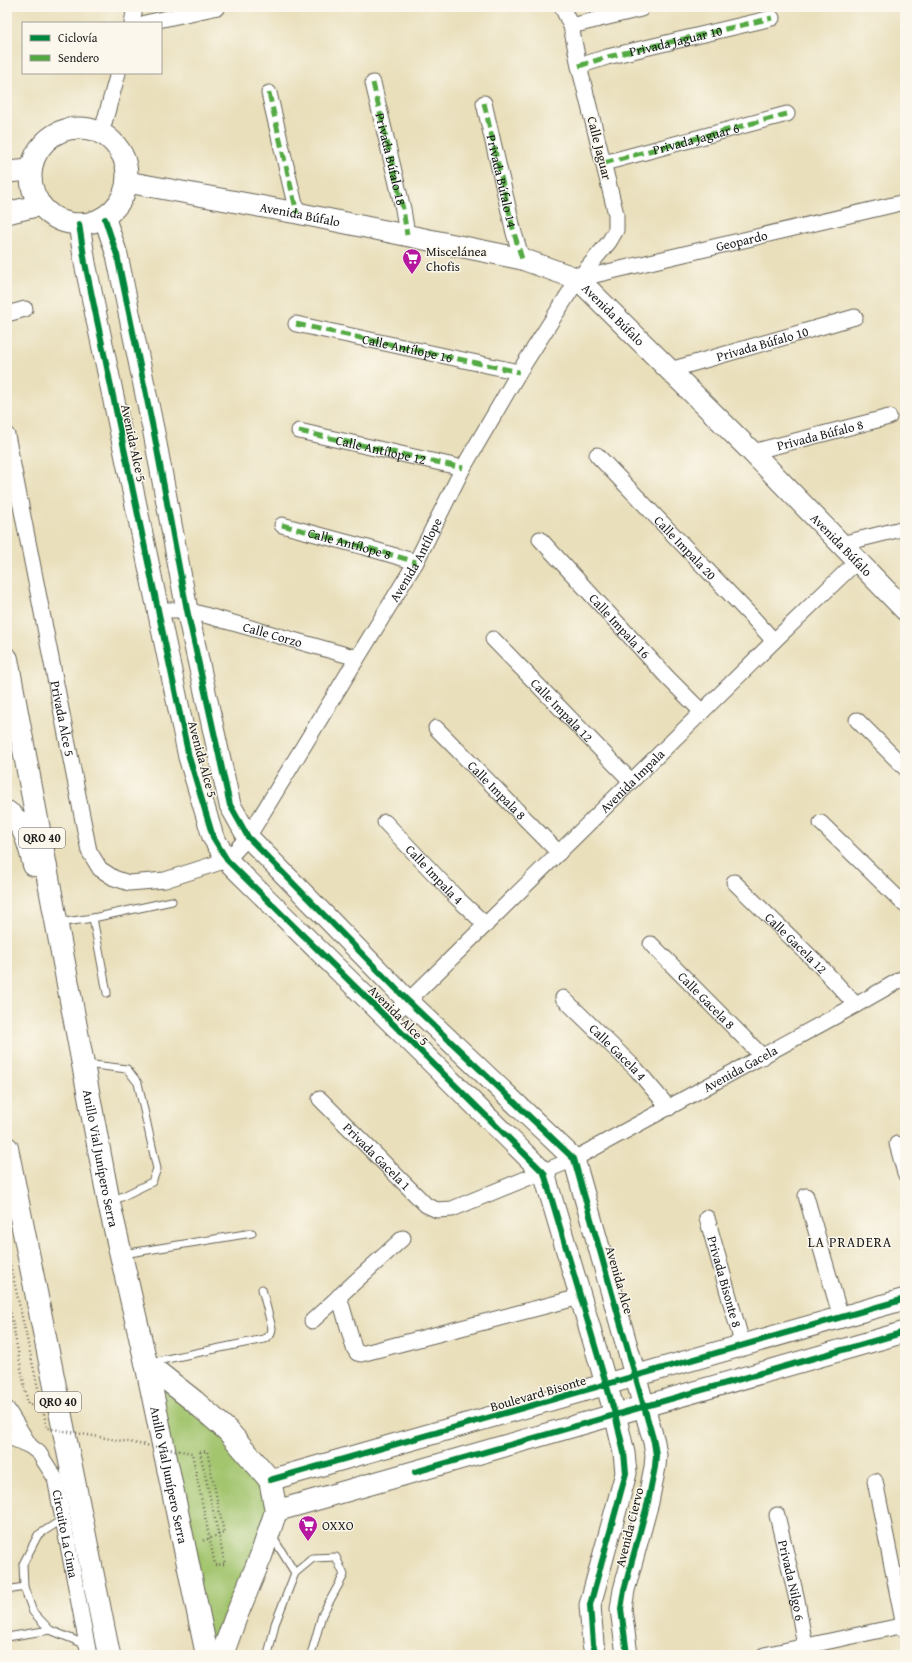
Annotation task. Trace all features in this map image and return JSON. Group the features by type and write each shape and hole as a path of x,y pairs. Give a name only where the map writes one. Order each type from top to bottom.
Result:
{"highway":[{"name":"Anillo Vial Junípero Serra","path":"7,659 58,923 109,1203 146,1363 207,1655"},
{"path":"7,812 20,824 26,836 74,1017"},
{"name":"QRO 40","path":"7,1148 109,1655"},
{"path":"146,1363 194,1401 228,1431 270,1480 272,1521 262,1556 235,1619 222,1655"}],"street":[{"path":"132,22 135,7"},
{"path":"150,22 218,7"},
{"name":"Calle Jaguar","path":"562,7 571,26 579,66 616,214 616,230 609,242 578,279"},
{"path":"571,26 641,9"},
{"name":"Privada Jaguar 10","path":"579,66 607,57 772,18"},
{"path":"101,134 118,74"},
{"name":"Privada Búfalo 18","path":"373,83 403,209 407,235"},
{"path":"269,93 297,213"},
{"name":"Privada Búfalo 14","path":"484,103 514,233 522,259"},
{"name":"Privada Jaguar 6","path":"604,163 787,114"},
{"path":"84,128 101,134 117,146 126,163 127,182 123,196 115,209 104,219 79,224 64,222 51,215 40,205 32,188 31,170 37,152 49,138 66,130 84,128"},
{"path":"7,172 31,170"},
{"name":"Avenida Búfalo","path":"127,182 297,213 522,259 578,279 752,452 905,610"},
{"name":"Geopardo","path":"578,279 905,202"},
{"path":"7,213 40,205"},
{"name":"Avenida Alce 5","path":"104,219 117,255 154,433 188,610 230,805 248,837 408,1001 574,1159"},
{"name":"Avenida Alce 5","path":"79,224 85,263 189,757 213,837 228,860 544,1172"},
{"name":"Avenida Antílope","path":"228,860 248,837 416,562 463,468 519,372 578,279"},
{"path":"7,314 25,309"},
{"name":"Privada Búfalo 10","path":"670,370 856,317"},
{"name":"Calle Antílope 16","path":"296,324 519,372"},
{"name":"Privada Búfalo 8","path":"752,452 889,417"},
{"name":"Calle Antílope 12","path":"299,431 463,468"},
{"name":"Privada Alce 5","path":"7,435 89,851 100,869 114,878 129,883 165,880 228,860"},
{"name":"Calle Impala 20","path":"597,455 774,641"},
{"name":"Calle Antílope 8","path":"282,526 416,562"},
{"path":"841,544 905,528"},
{"name":"Calle Impala 16","path":"540,539 668,678 702,712"},
{"name":"Avenida Impala","path":"388,1019 486,925 631,781 857,561"},
{"name":"Calle Corzo","path":"158,610 188,610 357,658"},
{"name":"Calle Impala 12","path":"493,639 631,781"},
{"path":"857,720 905,768"},
{"name":"Calle Impala 8","path":"436,728 559,853"},
{"name":"Calle Impala 4","path":"385,822 456,897 486,925"},
{"path":"821,823 905,905"},
{"name":"Calle Gacela 12","path":"734,882 821,967 856,1005"},
{"name":"Calle Gacela 8","path":"651,944 763,1057"},
{"name":"Avenida Gacela","path":"437,1210 452,1209 574,1159 763,1057 905,977"},
{"name":"Calle Gacela 4","path":"563,998 636,1069 669,1108"},
{"name":"Privada Gacela 1","path":"320,1099 426,1205 437,1210"},
{"path":"896,1144 905,1173"},
{"name":"Avenida Alce","path":"574,1159 644,1406"},
{"path":"544,1172 614,1414"},
{"path":"806,1196 842,1318"},
{"name":"Privada Bisonte 8","path":"707,1218 743,1346"},
{"path":"312,1321 402,1238"},
{"path":"339,1296 354,1348 357,1353 361,1354 580,1297"},
{"name":"Boulevard Bisonte","path":"270,1480 905,1299"},
{"path":"272,1521 381,1481 905,1332"},
{"name":"Avenida Ciervo","path":"627,1655 621,1609 624,1590 648,1502 656,1456 654,1442 644,1406"},
{"path":"7,1409 30,1446"},
{"name":"Avenida Ciervo","path":"596,1655 593,1644 590,1605 626,1473 624,1453 614,1414"},
{"name":"Circuito La Cima","path":"7,1436 30,1446 40,1453 55,1478 88,1650"},
{"path":"371,1452 381,1481"},
{"path":"764,1655 905,1627 875,1481"},
{"name":"Privada Nilgo 6","path":"777,1515 798,1600 805,1646"}],"lane":[{"path":"58,923 93,918 172,901"},
{"path":"93,918 106,992"},
{"path":"83,1064 127,1069 138,1083 157,1169 152,1182 109,1203"},
{"path":"121,1255 252,1233"},
{"path":"146,1363 264,1339 270,1334 272,1328 262,1290"},
{"path":"63,1519 38,1535 23,1564 24,1587 33,1612 50,1630 88,1650"},
{"path":"272,1521 295,1573"},
{"path":"268,1655 274,1624 295,1573 313,1558 336,1557 344,1574 322,1615 311,1655"},
{"path":"7,1590 24,1587"},
{"path":"7,1637 50,1630"}],"path":[{"path":"7,1250 47,1428 192,1453 215,1566 225,1564 200,1452 207,1451 224,1533 184,1546"},
{"path":"7,1293 28,1405 58,1405"}],"green space":[{"path":"146,1363 228,1431 276,1511 235,1619 207,1655"}],"marked path":[{"path":"579,66 607,57 772,18"},
{"path":"373,83 403,209 407,235"},
{"path":"269,93 297,213"},
{"path":"484,103 514,233 522,259"},
{"path":"604,163 787,114"},
{"path":"296,324 519,372"},
{"path":"299,431 463,468"},
{"path":"282,525 416,562"}],"cycle path":[{"path":"105,219 117,255 154,433 187,610 230,805 248,837 408,1001 574,1159 654,1442 656,1455 648,1502 624,1590 621,1609 627,1655"},
{"path":"79,224 85,263 189,757 213,837 227,860 544,1173 615,1414 624,1453 626,1473 590,1605 593,1644 596,1655"},
{"path":"270,1480 905,1299"},
{"path":"415,1472 905,1332"}],"place":[{"name":"Miscelánea Chofis","path":"412,275"},
{"name":"OXXO","path":"308,1542"}],"district":[{"name":"LA PRADERA","path":"850,1242"}]}
